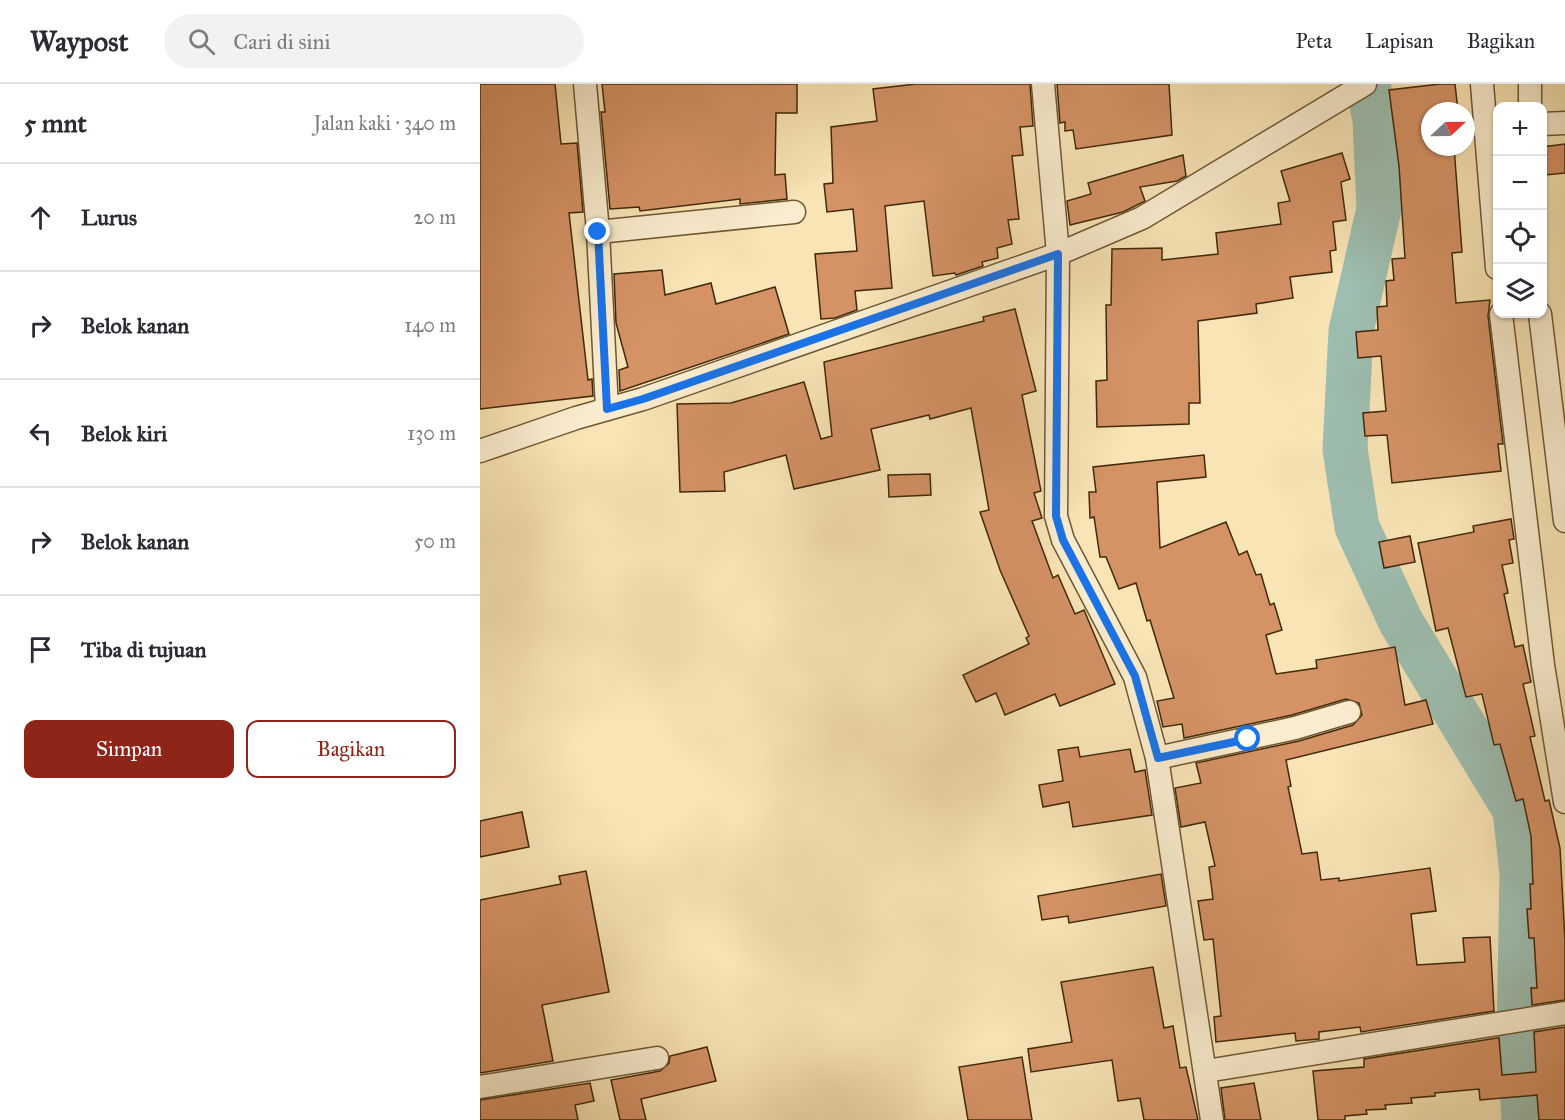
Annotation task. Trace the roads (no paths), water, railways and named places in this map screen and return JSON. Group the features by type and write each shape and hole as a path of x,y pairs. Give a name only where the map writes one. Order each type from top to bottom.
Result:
{"street":[{"path":"585,84 598,232 607,409"},
{"path":"1042,84 1058,254 1056,516 1063,540 1080,575 1135,676 1158,758 1182,935 1206,1071 1212,1120"},
{"path":"1482,84 1491,125 1497,264"},
{"path":"1530,84 1530,102"},
{"path":"480,451 643,399 1058,254 1142,218 1359,88"},
{"path":"1547,124 1565,123"},
{"path":"598,232 794,212"},
{"path":"1502,318 1543,665 1565,802"},
{"path":"1540,318 1565,521"},
{"path":"1158,758 1295,728 1349,712"},
{"path":"1206,1071 1565,1013"},
{"path":"480,1087 657,1058"}],"waterway":[{"path":"1368,84 1375,120 1379,209 1351,331 1345,449 1357,527 1401,622 1515,810 1522,873 1519,1038 1524,1120"}]}
